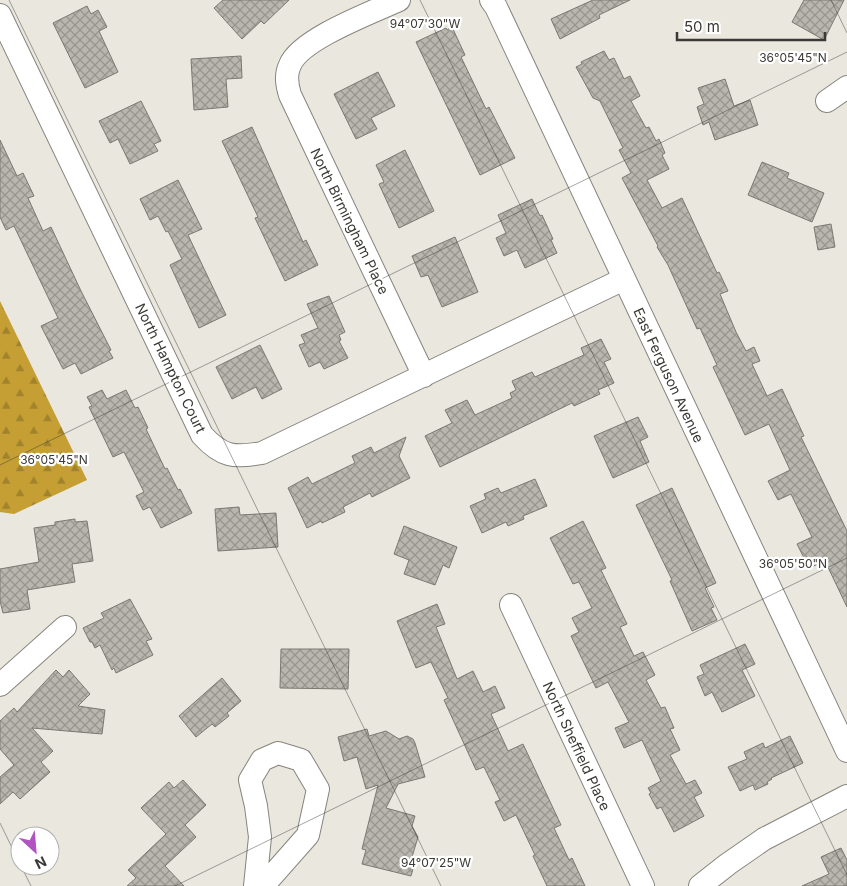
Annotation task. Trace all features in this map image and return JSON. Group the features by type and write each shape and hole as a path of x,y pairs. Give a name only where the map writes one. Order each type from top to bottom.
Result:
{"street":[{"name":"North Birmingham Place","path":"399,0 316,38 300,50 290,64 286,79 290,95 424,376"},
{"name":"East Ferguson Avenue","path":"491,0 496,7 847,751"},
{"name":"North Hampton Court","path":"0,14 202,435 212,446 226,454 242,457 262,453 624,280"},
{"path":"827,101 847,87"},
{"name":"North Sheffield Place","path":"510,605 643,886"},
{"path":"0,685 65,627"},
{"path":"255,886 260,837 250,780 262,760 278,753 301,760 318,789 308,835 263,886"},
{"path":"700,886 728,864 764,840 847,796"}],"green space":[{"path":"0,301 87,480 14,514 0,512"}],"building":[{"path":"223,0 289,0 264,24 261,21 242,39 214,8"},
{"path":"593,0 630,0 599,15 600,18 560,39 551,19"},
{"path":"804,0 844,0 824,40 792,22"},
{"path":"87,6 91,14 98,10 107,27 99,31 118,72 85,88 53,23"},
{"path":"452,27 465,55 461,57 486,109 489,107 515,158 480,175 416,42"},
{"path":"604,51 609,60 614,58 624,79 630,76 640,96 631,101 646,128 649,127 656,141 659,139 665,153 662,155 669,169 647,180 662,208 682,198 717,273 719,272 728,291 720,294 736,332 746,351 754,347 760,361 752,364 767,396 782,389 804,436 801,437 847,531 847,607 825,561 809,568 797,544 812,537 791,494 778,500 768,481 790,470 769,424 745,435 713,367 717,365 700,328 697,329 668,265 622,178 631,173 619,150 623,148 600,101 593,98 576,67 582,64 581,62"},
{"path":"241,56 242,78 226,79 228,107 194,110 191,59"},
{"path":"378,72 395,106 371,118 377,129 356,139 334,94"},
{"path":"725,79 734,106 750,100 758,125 715,140 709,122 703,125 697,107 704,104 698,88"},
{"path":"141,101 161,141 154,144 158,151 130,164 118,139 110,143 99,121"},
{"path":"252,127 303,242 306,240 318,265 285,281 255,218 258,217 222,141"},
{"path":"0,140 17,176 23,173 34,196 28,198 43,231 51,227 111,350 109,351 113,358 81,374 75,363 63,369 41,326 58,318 14,226 6,230 0,217"},
{"path":"405,150 434,211 399,228 379,184 384,182 376,165"},
{"path":"762,162 789,173 787,178 824,193 812,222 748,195"},
{"path":"178,180 202,229 188,235 226,315 199,328 170,265 182,259 158,216 150,220 140,199"},
{"path":"532,199 540,216 542,215 557,253 525,268 517,250 504,256 496,238 506,233 498,215"},
{"path":"831,224 835,247 818,250 814,227"},
{"path":"455,237 478,292 442,307 428,275 421,277 412,256"},
{"path":"329,296 345,332 339,335 341,340 339,341 348,358 324,369 320,362 309,367 299,345 305,343 301,335 318,328 307,304"},
{"path":"601,339 611,359 604,362 614,383 598,390 600,394 574,406 572,403 440,467 425,436 452,423 445,410 467,400 475,415 512,398 510,393 516,390 512,381 532,372 535,377 584,355 581,348"},
{"path":"260,345 282,389 262,399 256,387 232,399 216,367"},
{"path":"102,390 107,399 126,390 135,408 138,407 165,469 167,468 178,490 180,489 192,513 161,528 150,507 143,510 136,496 144,492 124,452 113,457 89,407 92,406 87,397"},
{"path":"638,417 648,437 640,441 649,462 613,478 594,436"},
{"path":"406,437 399,456 410,478 372,497 370,493 343,507 345,512 307,528 288,488 308,477 312,484 355,463 352,456 371,447 374,453"},
{"path":"535,479 547,506 523,516 524,519 508,526 506,522 482,533 470,506 486,499 484,494 498,488 501,493"},
{"path":"672,488 716,583 705,588 714,607 711,608 717,620 692,631 670,581 672,580 636,505"},
{"path":"239,507 240,515 276,513 278,547 218,551 215,509"},
{"path":"75,519 75,522 87,521 93,561 72,564 75,582 27,590 30,609 3,613 0,601 0,569 39,562 34,528 55,525 55,522"},
{"path":"583,521 606,568 601,570 627,624 620,627 634,656 643,652 655,675 646,680 661,708 665,707 674,728 670,729 680,750 670,755 686,784 695,780 702,793 694,797 704,816 674,832 661,807 657,809 649,794 651,793 648,788 661,781 642,740 624,748 615,728 629,722 608,682 596,688 571,636 579,632 572,618 592,608 579,582 573,584 550,538"},
{"path":"404,526 457,547 449,568 443,565 435,585 404,574 409,560 394,554"},
{"path":"130,599 152,639 146,641 153,655 116,673 114,668 112,670 100,645 95,648 83,628 104,618 101,613"},
{"path":"437,604 445,624 436,627 457,679 473,671 483,692 495,686 505,708 491,714 508,751 523,744 561,825 554,828 569,860 572,858 585,886 547,886 516,815 504,821 495,802 500,800 484,767 476,770 444,700 448,698 431,662 416,668 397,621"},
{"path":"745,644 755,664 742,670 755,696 722,712 712,692 705,696 697,677 704,674 700,665"},
{"path":"281,649 349,649 348,689 280,688"},
{"path":"56,670 63,677 69,670 90,694 78,706 105,710 102,734 32,728 53,751 41,762 50,772 20,799 13,792 0,804 0,777 14,765 0,749 0,721 14,708 17,712"},
{"path":"222,678 241,701 227,713 229,716 215,727 212,724 196,737 179,716"},
{"path":"367,729 369,736 386,731 399,739 407,736 413,739 415,743 425,777 398,784 386,808 415,816 412,826 418,837 412,857 416,858 411,876 362,864 366,850 362,849 378,785 366,789 357,757 344,761 338,737"},
{"path":"790,736 803,763 771,778 767,782 768,784 755,790 753,785 740,791 728,767 747,759 744,752 763,743 765,748"},
{"path":"183,780 206,805 185,825 196,837 165,866 184,886 127,886 136,878 128,870 166,834 141,808 169,782 174,788"},
{"path":"841,848 847,860 847,886 802,886 829,874 821,857"}]}
